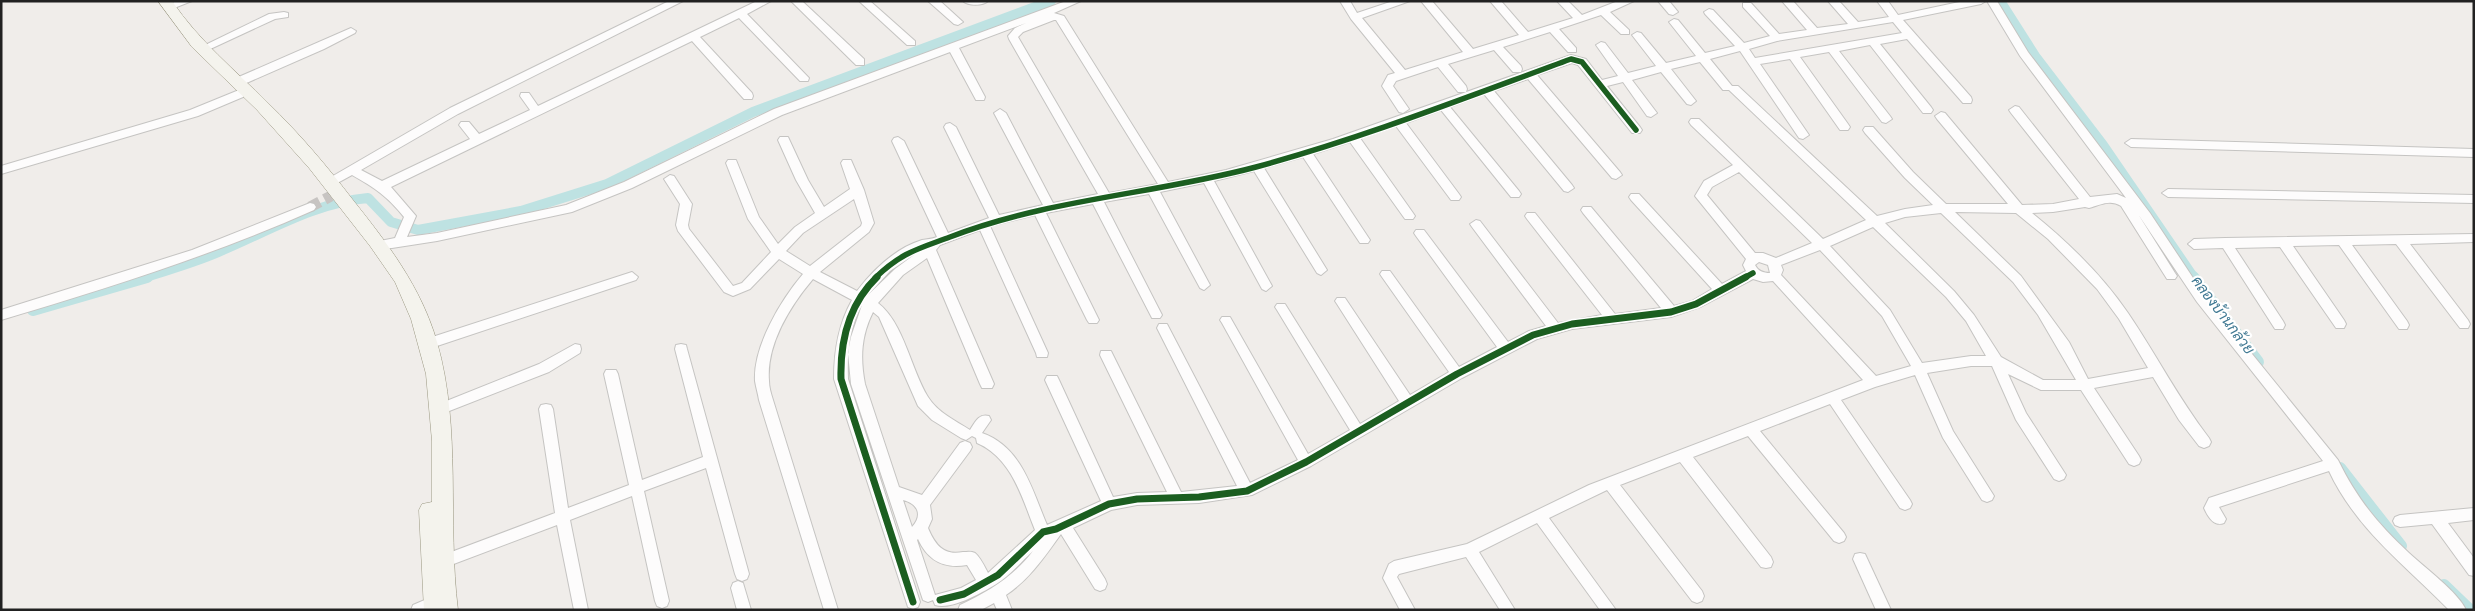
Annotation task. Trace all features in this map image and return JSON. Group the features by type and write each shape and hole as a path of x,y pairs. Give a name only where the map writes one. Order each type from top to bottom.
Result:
{"street":[{"path":"163,3 186,1"},
{"path":"337,197 352,170 467,105 678,1"},
{"path":"382,186 766,1"},
{"path":"796,1 860,62"},
{"path":"864,1 911,43"},
{"path":"933,1 958,22"},
{"path":"968,1 983,1"},
{"path":"375,248 402,238 531,218 568,209 628,184 778,112 1076,1"},
{"path":"1345,1 1355,17 1402,74"},
{"path":"1355,17 1405,1"},
{"path":"1426,1 1470,53"},
{"path":"1495,1 1526,36"},
{"path":"1562,1 1580,19"},
{"path":"1403,109 1387,84 1392,78 1580,19 1629,1"},
{"path":"1663,1 1703,58 1730,88 1876,221 1950,294 1970,318 1996,361 2022,416 2059,475"},
{"path":"1787,1 1814,31"},
{"path":"1833,1 1855,25"},
{"path":"1882,1 1895,19 1967,100"},
{"path":"1926,1 1933,11"},
{"path":"1605,83 1777,38 1895,19 1981,1"},
{"path":"1992,1 2024,54 2146,216 2201,299 2333,464 2338,478 2381,538 2459,610"},
{"path":"163,3 297,155 337,197 411,297 428,344 434,370 439,410 443,562 434,608"},
{"path":"163,3 179,33 238,88"},
{"path":"1747,5 1777,38"},
{"path":"1603,11 1624,32"},
{"path":"1709,12 1753,62 1802,134"},
{"path":"740,14 804,78"},
{"path":"202,49 273,16 284,15"},
{"path":"1156,315 1101,199 1014,39 1019,30 1054,16 1060,18 1166,188"},
{"path":"1552,28 1572,50"},
{"path":"1,170 194,113 238,88 350,31"},
{"path":"1637,34 1691,101"},
{"path":"1753,62 1871,40 1909,35"},
{"path":"693,36 748,96"},
{"path":"1871,40 1927,110"},
{"path":"1496,45 1517,69"},
{"path":"1601,45 1651,113"},
{"path":"953,47 980,97"},
{"path":"1831,47 1886,119"},
{"path":"1792,54 1844,127"},
{"path":"1636,130 1579,60 1572,60 1257,167 1166,188 996,220 933,243 850,315 842,335 839,359 841,379 869,464 911,606 937,602 964,594 986,582 1053,532 1109,504 1137,499 1176,496 1225,496 1247,491 1306,462 1504,348 1554,327 1671,312 1696,304 1753,273"},
{"path":"1440,62 1462,89"},
{"path":"1530,74 1616,175"},
{"path":"1486,89 1568,188"},
{"path":"525,96 536,111"},
{"path":"1442,104 1515,194"},
{"path":"2015,110 2089,204"},
{"path":"1000,113 1045,210 1092,320"},
{"path":"1941,116 2018,208 2052,236 2100,286 2158,371 2184,416 2204,442"},
{"path":"1398,120 1455,197"},
{"path":"1695,122 1822,246 1886,313 1919,369 1948,434 1987,496"},
{"path":"465,125 478,139"},
{"path":"950,127 996,220"},
{"path":"1869,130 1942,208 2017,279 2042,312 2085,385 2134,460"},
{"path":"1352,136 1409,216"},
{"path":"784,140 802,180 822,214"},
{"path":"898,141 933,243 987,384"},
{"path":"2131,143 2474,153"},
{"path":"1305,151 1364,240"},
{"path":"732,163 754,219 777,252 811,273 865,301 884,314 889,321 924,402 937,416 972,438 991,441 1002,449 1053,532 1100,584"},
{"path":"831,610 766,400 762,381 764,359 772,335 791,300 811,273 865,229 868,224 867,216 847,163"},
{"path":"1257,167 1321,270"},
{"path":"1739,167 1708,184 1701,196 1753,259"},
{"path":"352,170 382,186 408,213 409,222 402,238"},
{"path":"1207,178 1266,286"},
{"path":"670,179 686,204 682,225 684,231 728,289 733,291 746,286 799,230 858,190"},
{"path":"1153,190 1204,285"},
{"path":"2168,193 2474,199"},
{"path":"1635,197 1721,291"},
{"path":"1873,382 1774,269 1761,257 1753,259 1749,265 1753,273 1767,278 1774,269 1822,246 1876,221 1905,213 1942,208 2052,208 2089,204 2117,198 2125,203 2171,276"},
{"path":"1,315 148,271 266,227 310,207"},
{"path":"1586,210 1671,312"},
{"path":"1531,216 1612,319"},
{"path":"983,224 1042,353"},
{"path":"1476,224 1554,327"},
{"path":"1420,233 1504,348"},
{"path":"2194,244 2469,238 2474,250"},
{"path":"2342,240 2403,325"},
{"path":"2400,240 2464,324"},
{"path":"2283,241 2340,324"},
{"path":"2225,242 2279,325"},
{"path":"375,248 404,302 416,334 426,376 430,410 430,572 434,608"},
{"path":"1386,274 1457,374"},
{"path":"428,344 632,278"},
{"path":"865,301 853,350 853,367 910,539 937,602"},
{"path":"1341,301 1408,403"},
{"path":"1281,307 1358,432"},
{"path":"1226,320 1306,462"},
{"path":"1162,328 1247,491"},
{"path":"439,410 544,368 575,349"},
{"path":"681,349 711,460 740,581 744,610"},
{"path":"1106,354 1176,496"},
{"path":"1408,610 1390,578 1394,570 1469,550 1577,496 1873,382 1919,369 1957,362 1996,361 2040,385 2085,385 2158,371"},
{"path":"611,374 662,601"},
{"path":"1052,380 1109,504"},
{"path":"1833,398 1905,504"},
{"path":"546,409 562,516 581,610"},
{"path":"923,504 984,420"},
{"path":"1750,429 1839,537"},
{"path":"1684,456 1766,562"},
{"path":"869,464 882,459"},
{"path":"443,562 711,460"},
{"path":"2219,519 2211,508 2214,502 2333,464"},
{"path":"1610,483 1697,596"},
{"path":"894,493 907,493 918,498 923,504 925,520 921,529 910,539"},
{"path":"2400,521 2474,514"},
{"path":"1540,516 1609,610"},
{"path":"2436,518 2474,570"},
{"path":"921,529 927,544 936,554 947,560 971,558 986,582"},
{"path":"966,610 998,594 1017,579 1053,532"},
{"path":"1469,550 1508,610"},
{"path":"1860,559 1884,610"},
{"path":"998,594 1005,610"}],"waterway":[{"path":"143,278 193,262 312,211 349,201 368,198 391,222 418,230 521,211 607,184 753,112 1051,1"},
{"name":"คลองบ้านกล้วย","path":"2000,1 2035,56 2103,145 2194,278"},
{"path":"33,310 147,277"},
{"name":"คลองบ้านกล้วย","path":"2193,277 2258,362"},
{"name":"คลองบ้านกล้วย","path":"2340,468 2401,546"},
{"name":"คลองบ้านกล้วย","path":"2444,585 2470,610"}],"tunnel":[{"path":"310,207 331,196"}],"cycle path":[{"path":"913,602 841,379 840,361 847,325 853,309 862,294 886,267 905,253 981,225 1028,212 1193,182 1258,166 1376,129 1571,59 1582,62 1636,130"},
{"path":"940,600 964,594 998,575 1043,532 1056,529 1109,504 1137,499 1199,497 1247,491 1306,462 1457,374 1533,335 1572,324 1671,312 1696,304 1753,273"}]}
